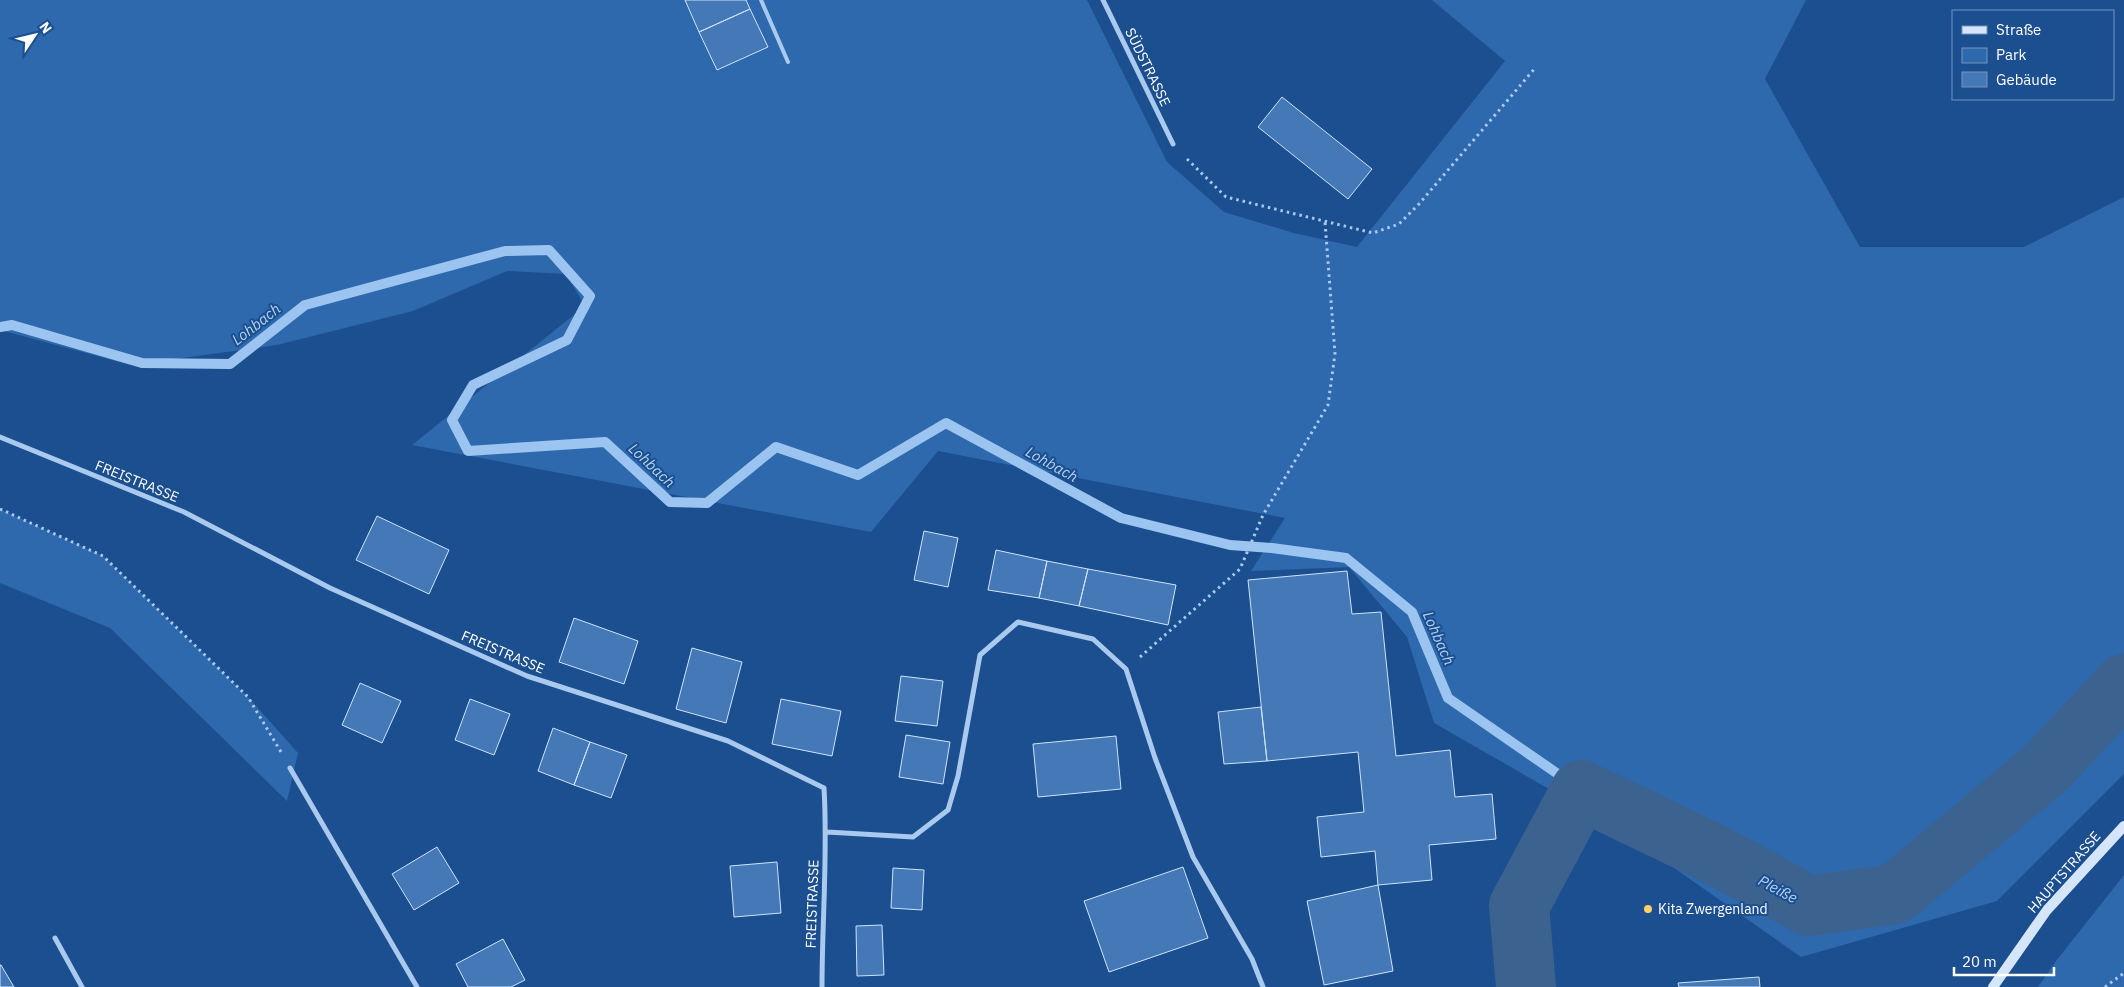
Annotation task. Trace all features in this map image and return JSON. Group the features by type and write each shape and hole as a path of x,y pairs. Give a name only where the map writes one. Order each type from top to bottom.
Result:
{"main road":[{"name":"HAUPTSTRASSE","path":"1993,987 2047,910 2124,826"}],"street":[{"name":"SÜDSTRASSE","path":"1103,0 1173,144"},
{"name":"FREISTRASSE","path":"0,437 184,512 330,588 527,676 728,741 824,788 826,832 822,911 822,987"},
{"path":"826,832 914,836 948,810 958,776 980,655 1018,622 1093,639 1126,669 1155,758 1193,858 1252,959 1263,987"},
{"path":"290,768 417,987"},
{"path":"55,938 82,987"}],"lane":[{"path":"761,0 788,62"}],"path":[{"path":"1173,144 1226,197 1373,233 1399,224 1419,204 1536,67"},
{"path":"1126,669 1240,569 1263,515 1328,405 1334,354 1325,222"},
{"path":"0,509 102,556 248,697 290,768"},
{"path":"2105,987 2124,973"}],"green space":[{"path":"0,0 1087,0 1167,162 1224,212 1294,233 1357,247 1505,61 1432,0 1806,0 1765,79 1860,247 2024,247 2124,197 2124,774 1997,901 1801,957 1617,828 1434,723 1407,637 1349,567 1251,571 1285,518 938,451 871,532 412,445 585,306 566,274 507,271 413,311 277,345 131,365 0,330"},
{"path":"0,509 103,556 248,697 298,753 287,801 110,628 0,583"},
{"path":"2124,875 2124,987 2038,987 2056,961"}],"building":[{"path":"685,0 746,0 750,9 699,32"},
{"path":"750,9 768,47 717,70 699,32"},
{"path":"1282,97 1372,169 1348,199 1258,127"},
{"path":"377,516 449,550 429,594 356,560"},
{"path":"924,531 958,538 948,587 914,580"},
{"path":"996,550 1047,561 1039,598 988,590"},
{"path":"1047,561 1088,569 1079,606 1039,598"},
{"path":"1088,569 1176,585 1168,625 1079,606"},
{"path":"1347,571 1352,614 1381,612 1396,756 1450,750 1455,797 1492,794 1496,839 1429,845 1432,880 1378,885 1375,851 1321,857 1317,817 1364,812 1358,752 1267,761 1248,580"},
{"path":"574,618 638,641 624,684 559,662"},
{"path":"692,648 742,662 726,723 676,709"},
{"path":"901,676 943,681 937,726 895,721"},
{"path":"360,683 401,701 382,743 342,725"},
{"path":"470,699 510,714 494,755 455,740"},
{"path":"781,699 841,711 832,756 772,744"},
{"path":"1261,707 1267,761 1224,764 1218,712"},
{"path":"553,728 590,742 574,785 538,771"},
{"path":"906,735 950,742 943,784 899,777"},
{"path":"1116,736 1121,789 1038,797 1033,744"},
{"path":"590,742 627,755 611,798 574,785"},
{"path":"437,847 459,883 414,910 392,874"},
{"path":"777,862 781,913 734,917 730,866"},
{"path":"1183,867 1208,938 1109,972 1084,901"},
{"path":"893,868 924,870 922,910 891,908"},
{"path":"1378,885 1393,971 1324,985 1307,901"},
{"path":"882,925 884,975 857,976 856,926"},
{"path":"503,939 525,980 511,987 468,987 456,964"},
{"path":"1,965 14,987 0,987"},
{"path":"1759,977 1760,987 1679,987 1678,983"}],"waterway":[{"name":"Lohbach","path":"0,327 12,325 142,363 230,364 305,305 505,251 549,250 590,296 567,340 473,385 452,420 468,451 605,442 670,502 707,503 776,447 858,475 946,423 1121,518 1230,545 1272,548 1346,558 1412,612 1448,698 1581,790"},
{"name":"Pleiße","path":"1526,987 1519,906 1581,790 1718,856 1809,906 1895,894 2047,767 2124,684"}],"place":[{"name":"Kita Zwergenland","path":"1648,909"}]}
